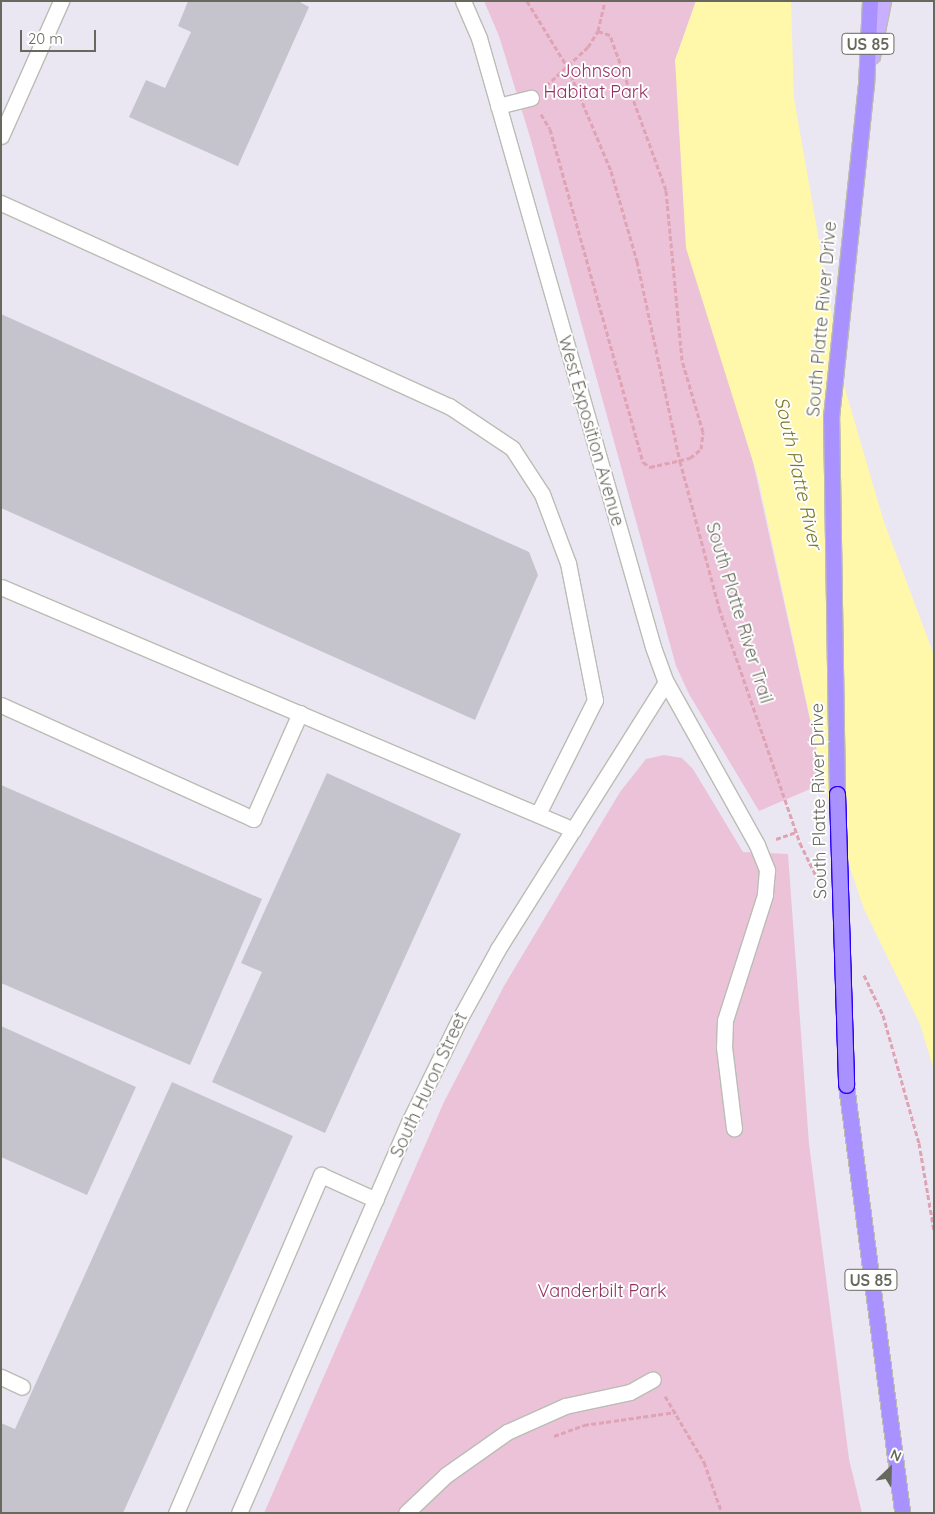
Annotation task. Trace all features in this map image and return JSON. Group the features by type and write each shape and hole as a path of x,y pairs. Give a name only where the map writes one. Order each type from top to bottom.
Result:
{"highway":[{"name":"US 85","path":"866,86 870,1"},
{"name":"South Platte River Drive","path":"866,86 831,417 838,859 846,1085 902,1513"}],"main road":[{"path":"866,86 883,1"}],"street":[{"path":"3,129 61,1"},
{"name":"West Exposition Avenue","path":"463,1 479,38 638,596 666,682 757,845 767,870 765,895 725,1020 724,1047 734,1128"},
{"path":"498,106 531,98"},
{"path":"1,203 449,406 512,448 542,494 568,563 595,700 538,814"},
{"path":"1,587 574,830"},
{"name":"South Huron Street","path":"239,1513 425,1088 473,994 666,682"},
{"path":"1,705 253,819 300,713"},
{"path":"176,1513 321,1175 376,1200"},
{"path":"1,1376 22,1386"},
{"path":"406,1513 446,1475 507,1432 565,1406 630,1392 653,1379"}],"path":[{"name":"South Platte River Trail","path":"527,1 568,68 611,171 637,262 680,461 719,608 800,843 821,886"},
{"path":"598,31 610,35 666,190 682,360 703,432 700,449 690,458 650,467 643,462 550,129 531,98 568,68 598,31 605,1"},
{"path":"862,972 883,1015 917,1133 934,1231"},
{"path":"546,1439 584,1425 676,1412 704,1462 722,1513"}],"green space":[{"name":"Johnson Habitat Park","path":"484,1 696,1 675,61 752,457 824,783 759,811 689,694 676,666 530,137 499,36"},
{"name":"Vanderbilt Park","path":"664,755 682,758 693,769 743,852 788,854 809,1144 849,1459 862,1513 264,1513 444,1102 504,986 620,792 646,759"}],"water":[{"name":"South Platte River","path":"696,1 791,1 794,98 845,389 884,522 934,655 934,1070 920,1024 864,909 841,841 824,783 759,481 686,248 675,60"}],"building":[{"path":"188,1 298,1 309,7 238,166 129,117 146,80 165,88 191,32 178,26"},
{"path":"1,314 529,552 538,575 475,720 1,508"},
{"path":"327,773 461,834 325,1133 212,1082 262,972 241,963"},
{"path":"1,785 262,899 190,1065 1,983"},
{"path":"1,1026 136,1087 87,1195 1,1157"},
{"path":"172,1082 293,1136 123,1513 1,1513 1,1423 15,1429"}]}
